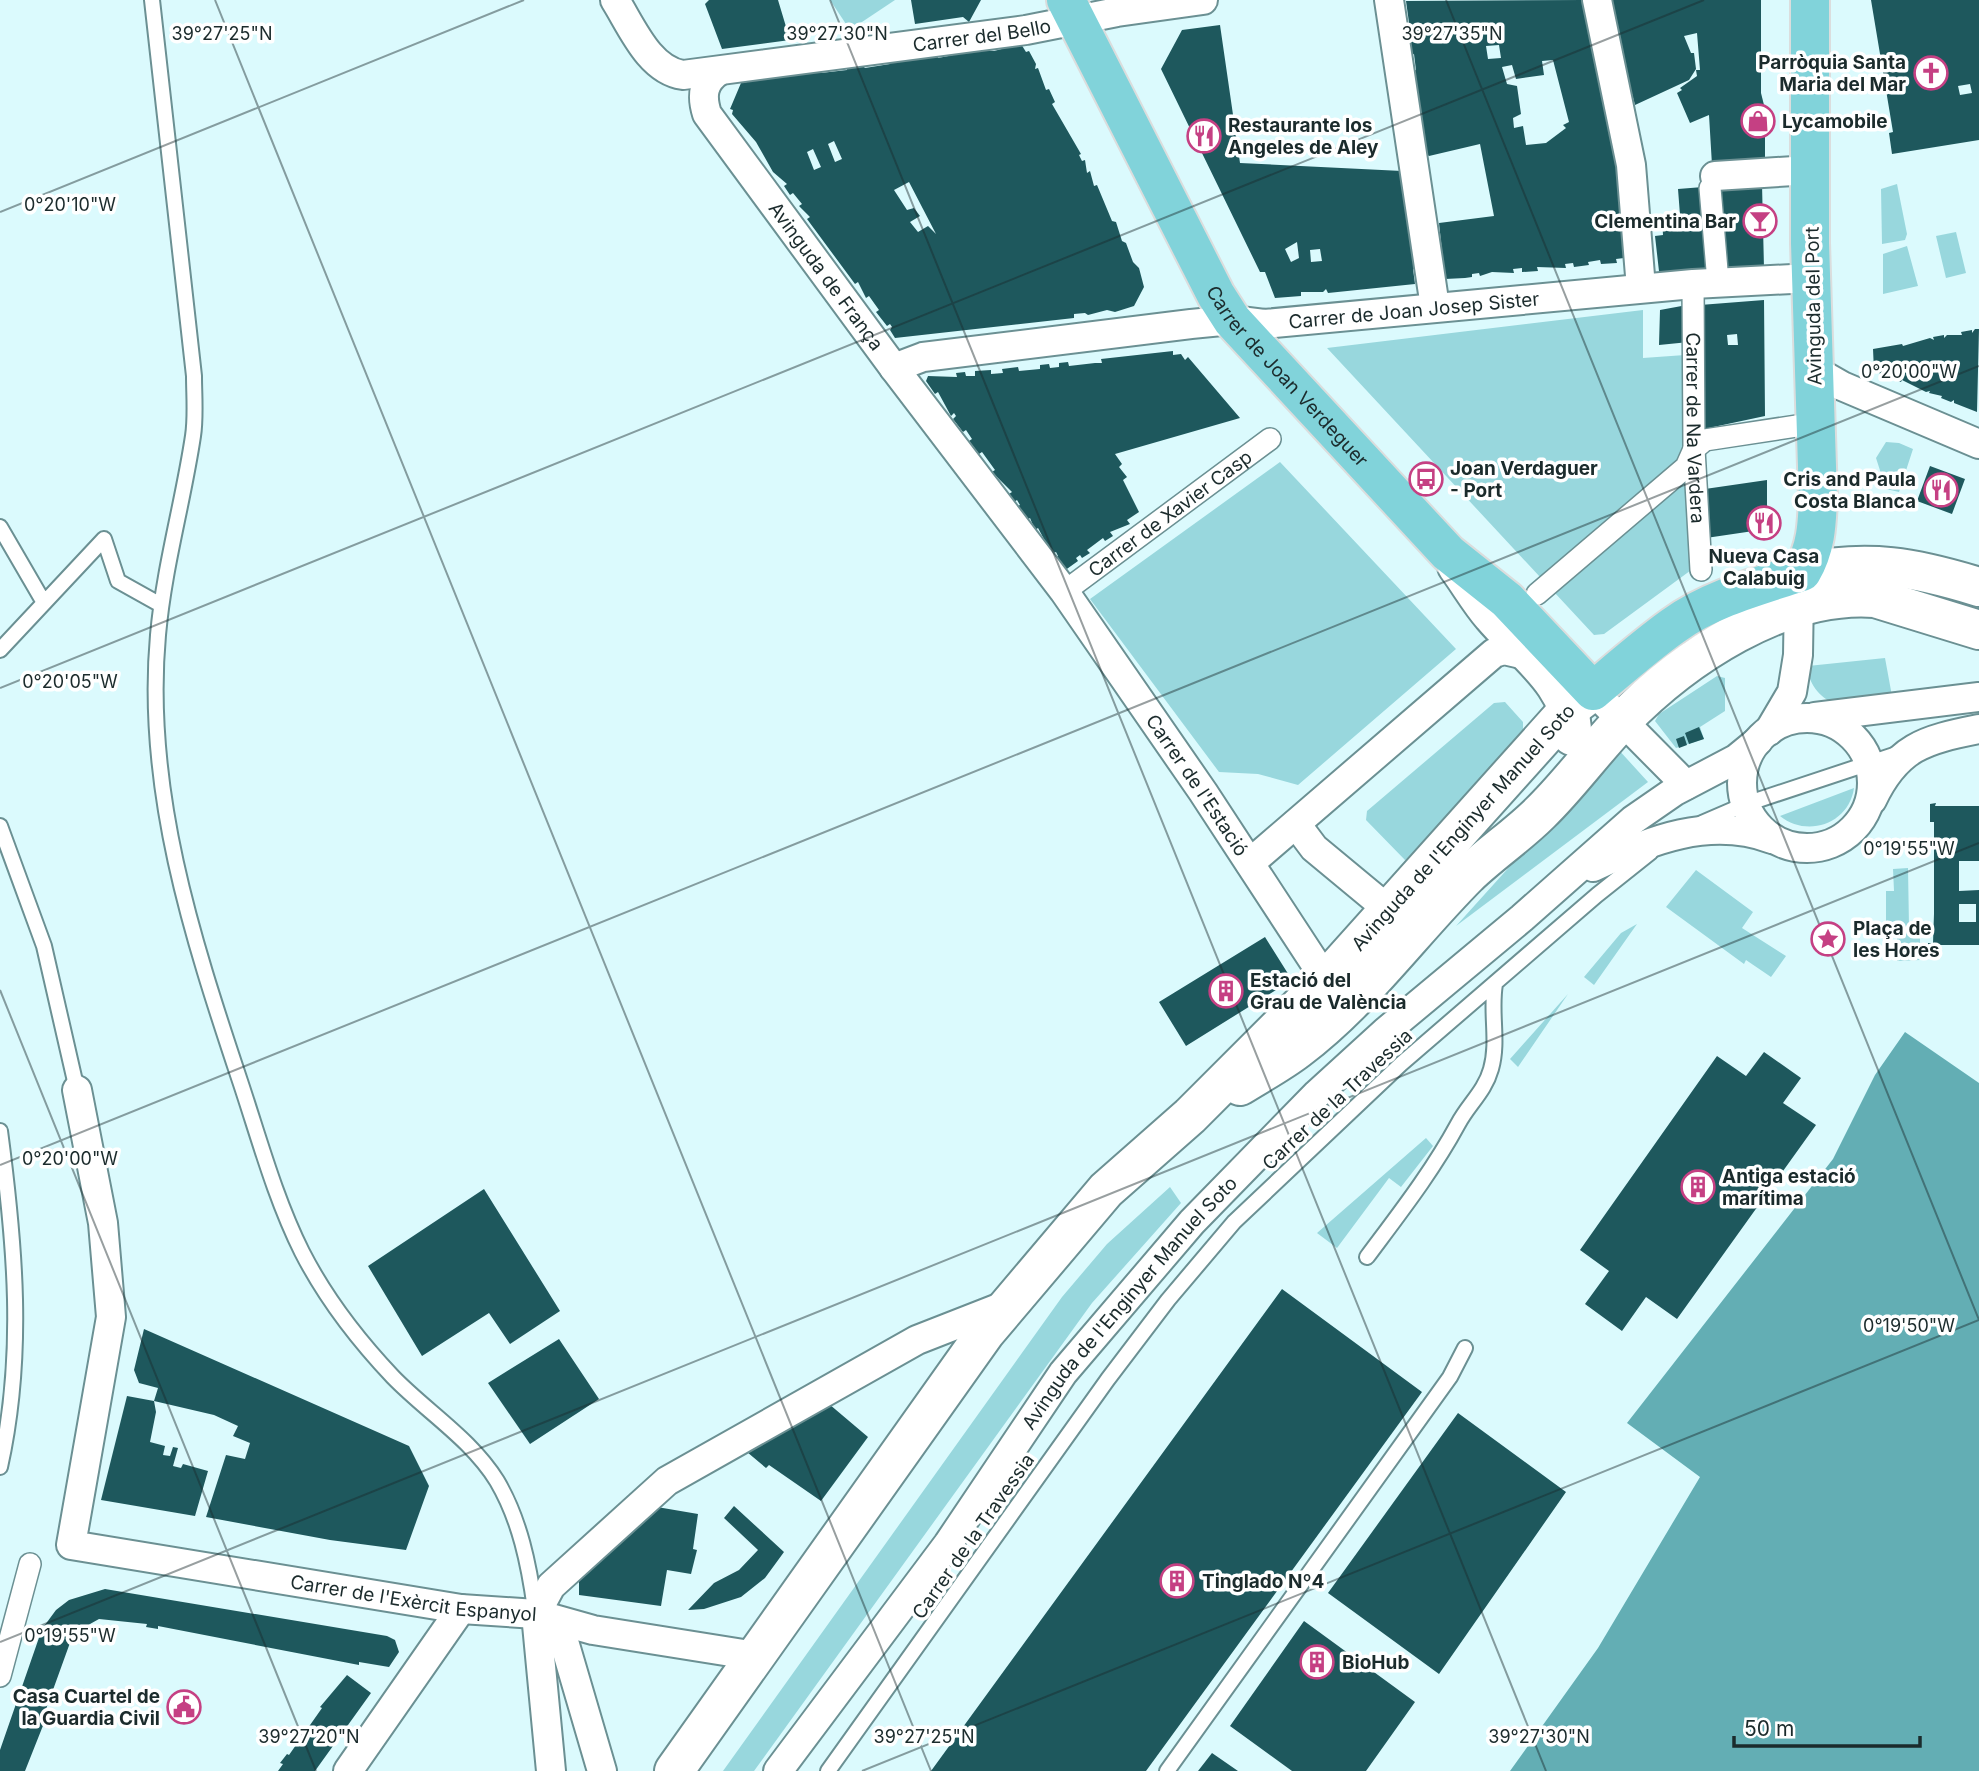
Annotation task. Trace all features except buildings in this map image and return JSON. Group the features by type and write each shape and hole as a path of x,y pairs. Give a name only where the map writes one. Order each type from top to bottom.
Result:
{"main road":[{"name":"Avinguda del Port","path":"1810,0 1811,278 1816,423 1811,571"},
{"name":"Carrer de Joan Verdeguer","path":"1071,10 1216,295 1232,320 1448,553 1507,600 1581,701"},
{"path":"1448,553 1492,615 1554,684 1581,701 1567,746 1468,875"},
{"path":"1811,571 1866,564 1927,571 1979,587"},
{"path":"1811,571 1847,592 1875,598 1979,631"},
{"name":"Avinguda de l'Enginyer Manuel Soto","path":"674,1771 977,1344 1106,1190 1190,1116 1326,980 1581,701 1674,625 1693,614 1754,587 1811,571"},
{"name":"Avinguda de l'Enginyer Manuel Soto","path":"1190,1116 1298,1050 1354,997 1468,875 1541,813 1621,722 1667,678 1718,643 1761,621 1811,571"}],"street":[{"path":"615,0 656,64 669,73 683,75 719,71"},
{"name":"Carrer del Bello","path":"719,71 1071,10 1203,0"},
{"path":"1389,0 1435,307"},
{"path":"1597,0 1631,165 1641,288"},
{"name":"Avinguda de França","path":"719,71 710,77 704,88 703,100 707,114 894,368 1068,589"},
{"path":"1712,182 1810,170"},
{"name":"Carrer de Na Vardera","path":"1701,570 1694,449 1712,182"},
{"name":"Carrer de Joan Josep Sister","path":"894,368 923,357 1232,320 1264,324 1641,288 1811,278"},
{"path":"1814,370 1842,386 1979,444"},
{"path":"1537,594 1686,467 1694,449 1705,440 1816,423"},
{"name":"Carrer de Xavier Casp","path":"1068,589 1269,439"},
{"path":"1811,571 1792,692 1746,760 1742,782 1746,804 1756,824 1773,839 1791,847 1810,849 1829,845 1846,836 1860,823 1891,765 1906,751 1948,736 1979,729"},
{"name":"Carrer de l'Estació","path":"1068,589 1326,980"},
{"path":"1250,863 1494,653 1504,650 1530,656"},
{"path":"1763,736 1800,718 1979,697"},
{"name":"Avinguda de l'Enginyer Manuel Soto","path":"1581,701 1621,722 1686,785"},
{"path":"1800,718 1822,720 1842,728 1858,743 1869,762 1873,784 1869,806"},
{"name":"Avinguda de l'Enginyer Manuel Soto","path":"778,1771 948,1544 1063,1373 1140,1280 1317,1094 1633,820 1686,785 1736,759 1763,736"},
{"path":"1296,824 1314,848 1390,911"},
{"name":"Avinguda de l'Enginyer Manuel Soto","path":"1549,893 1625,852 1670,838 1723,827 1773,839"},
{"name":"Carrer de l'Exèrcit Espanyol","path":"77,1090 103,1223 111,1317 71,1545 461,1609 547,1618 694,1648 756,1656"},
{"path":"551,1771 547,1618 551,1586 667,1480 917,1340 1011,1303"},
{"path":"0,1676 30,1564"},
{"path":"348,1771 461,1609"},
{"path":"547,1618 602,1771"}],"lane":[{"path":"152,0 194,376 194,433 169,549 161,605 156,704 170,844 207,981 278,1195 302,1252 344,1317 393,1377 477,1453 497,1482 525,1550 547,1618"},
{"path":"0,527 43,601"},
{"path":"0,650 43,601 104,539 118,581 161,605"},
{"name":"Carrer de la Travessia","path":"828,1771 1168,1300 1234,1222 1316,1141 1597,895 1670,838 1746,804 1906,751"},
{"path":"0,826 44,946 77,1090"},
{"path":"1367,1257 1446,1150 1458,1123 1485,1085 1492,1068 1495,984"},
{"path":"0,1131 13,1229 17,1339 10,1422 0,1467"},
{"path":"1167,1771 1450,1377 1465,1348"}],"shaded area":[{"path":"830,0 895,0 850,30"},
{"path":"1897,184 1907,234 1905,240 1882,244 1881,189"},
{"path":"1956,232 1966,273 1946,278 1936,236"},
{"path":"1907,246 1918,286 1883,294 1883,254"},
{"path":"1643,310 1643,358 1685,355 1698,565 1604,634 1594,635 1327,348"},
{"path":"1886,442 1899,443 1913,449 1899,492 1886,489 1876,458"},
{"path":"1280,462 1456,649 1298,785 1258,774 1219,772 1090,599"},
{"path":"1885,658 1892,696 1834,704 1815,689 1810,678 1808,666"},
{"path":"1717,676 1725,678 1725,711 1700,727 1704,739 1676,748 1655,721 1659,714"},
{"path":"1505,702 1523,722 1523,732 1409,859 1405,860 1366,820 1367,811 1494,703"},
{"path":"1617,748 1648,782 1456,926"},
{"path":"1854,788 1844,811 1825,824 1802,826 1780,816"},
{"path":"1908,868 1909,927 1920,928 1920,960 1897,961 1897,935 1886,935 1886,891 1894,891 1893,869"},
{"path":"1696,870 1753,912 1742,928 1786,956 1771,977 1746,960 1744,964 1666,907"},
{"path":"1637,924 1594,985 1584,977 1621,933"},
{"path":"1568,994 1518,1067 1510,1059"},
{"path":"1905,1032 1979,1083 1979,1771 1510,1771 1598,1648 1700,1477 1627,1423 1833,1159 1875,1075"},
{"path":"1426,1138 1433,1146 1401,1187 1389,1178 1337,1248 1317,1233"},
{"path":"1170,1187 1181,1203 1092,1303 754,1771 723,1771 1062,1297 1107,1244"}],"place":[{"name":"Parròquia Santa Maria del Mar","path":"1931,73"},
{"name":"Lycamobile","path":"1758,121"},
{"name":"Restaurante los Angeles de Aley","path":"1204,136"},
{"name":"Clementina Bar","path":"1760,221"},
{"name":"Joan Verdaguer - Port","path":"1426,479"},
{"name":"Cris and Paula Costa Blanca","path":"1941,490"},
{"name":"Nueva Casa Calabuig","path":"1764,523"},
{"name":"Plaça de les Hores","path":"1828,939"},
{"name":"Estació del Grau de València","path":"1226,991"},
{"name":"Antiga estació marítima","path":"1698,1187"},
{"name":"Tinglado Nº4","path":"1177,1581"},
{"name":"BioHub","path":"1317,1662"},
{"name":"Casa Cuartel de la Guardia Civil","path":"184,1707"}]}
